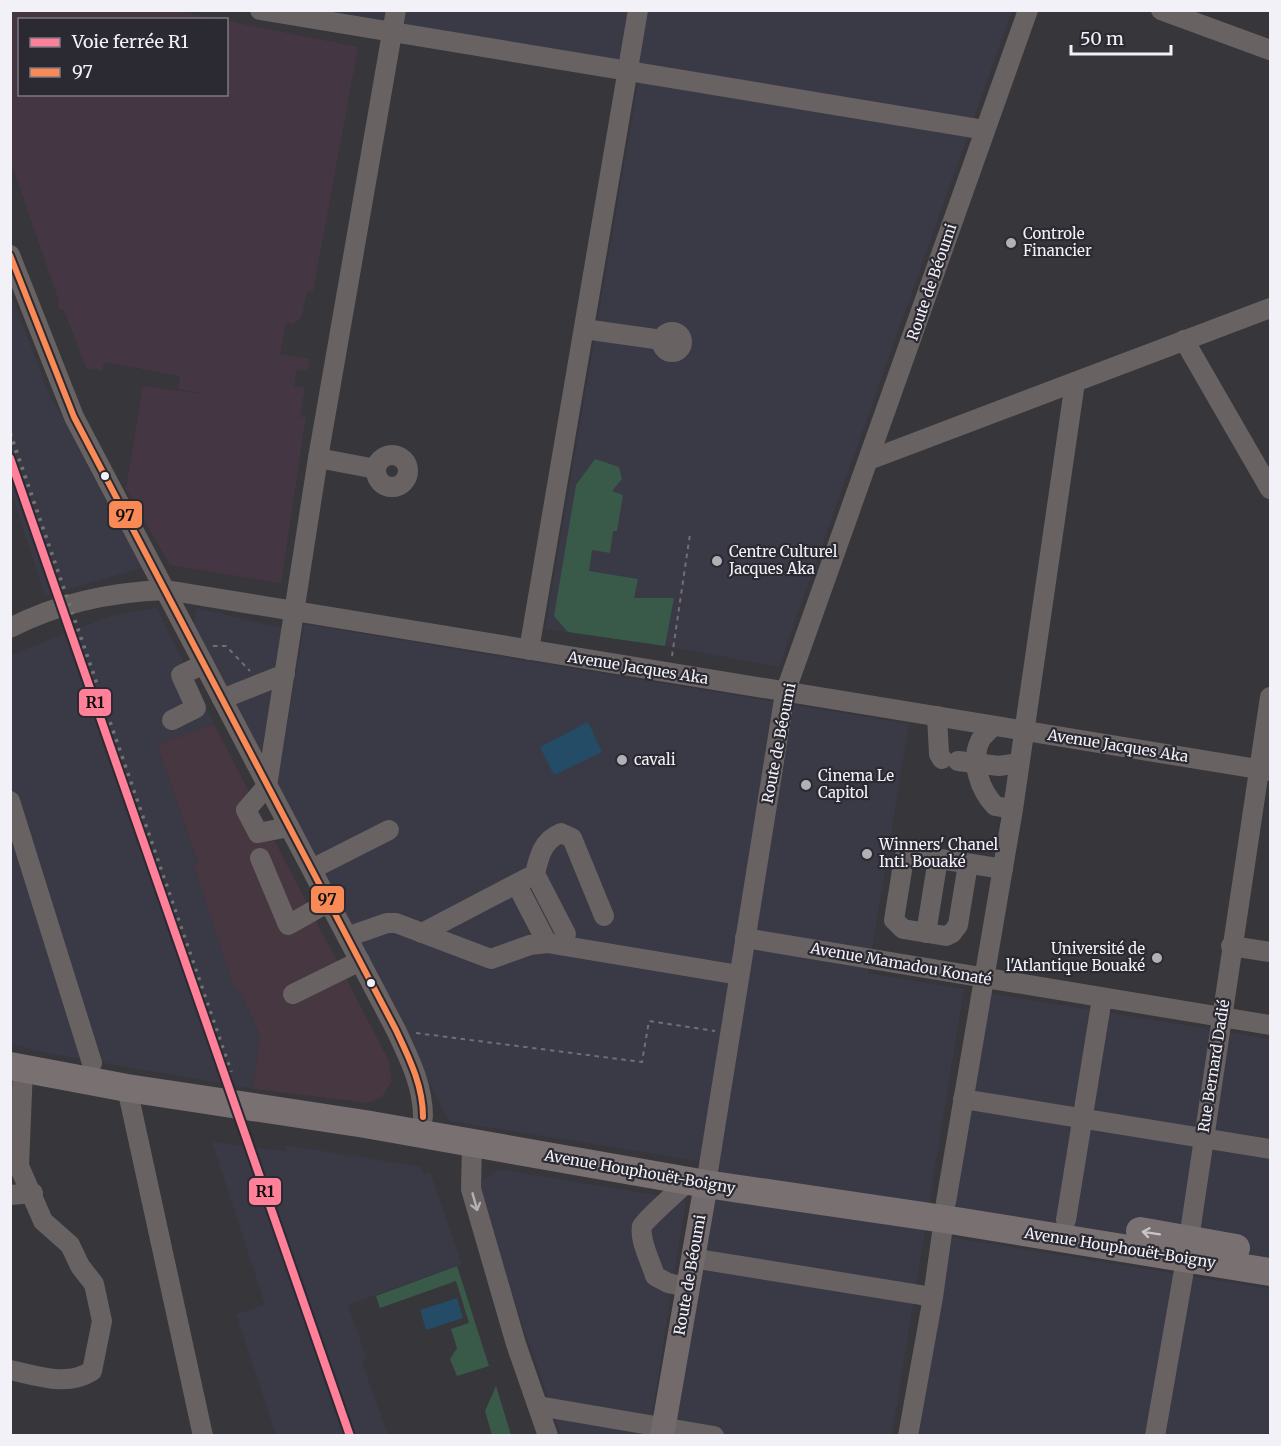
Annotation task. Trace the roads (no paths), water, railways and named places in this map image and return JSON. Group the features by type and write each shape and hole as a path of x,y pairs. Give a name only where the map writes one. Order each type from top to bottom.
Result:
{"highway":[{"name":"Avenue Houphouët-Boigny","path":"15,1061 92,1063 423,1117 701,1177"},
{"name":"Avenue Houphouët-Boigny","path":"15,1061 127,1088 319,1117 472,1144 945,1210 1187,1249 1270,1254"},
{"name":"Avenue Houphouët-Boigny","path":"945,1210 1066,1220 1270,1272"}],"main road":[{"name":"Route de Béoumi","path":"663,1431 692,1258 701,1177"}],"street":[{"path":"260,10 985,130"},
{"path":"289,827 258,833 246,810 267,786 318,459 396,10"},
{"path":"529,650 638,10"},
{"name":"Route de Béoumi","path":"701,1177 730,1034 785,693 1028,10"},
{"path":"1161,10 1270,50"},
{"path":"10,255 74,417 396,1030 420,1087 423,1117"},
{"path":"869,460 1270,308"},
{"path":"584,329 662,340"},
{"path":"1184,340 1270,489"},
{"path":"908,1436 1013,809 1074,382"},
{"path":"318,459 376,469"},
{"name":"Avenue Jacques Aka","path":"10,628 69,603 117,594 166,590 1265,770"},
{"path":"172,720 196,708 181,675 200,656"},
{"path":"222,699 285,674"},
{"name":"Rue Bernard Dadié","path":"1155,1436 1187,1249 1231,946 1265,770 1270,696"},
{"path":"937,716 939,754 959,761 999,766 1019,764"},
{"path":"959,761 993,726"},
{"path":"959,761 995,806 1013,809"},
{"path":"10,801 92,1063"},
{"path":"312,869 389,830"},
{"path":"566,934 535,874 539,855 544,845 553,836 567,834 572,837 604,916"},
{"path":"968,864 958,925 952,933 946,936 903,930 894,920 904,858 909,854 1003,869"},
{"path":"260,858 288,925 329,902"},
{"path":"926,933 938,859"},
{"path":"422,933 535,874"},
{"path":"517,885 547,943"},
{"path":"347,937 387,923 422,933 491,959 530,945 547,943 739,975"},
{"name":"Avenue Mamadou Konaté","path":"746,938 1270,1025"},
{"path":"1231,946 1270,952"},
{"path":"294,994 360,961"},
{"path":"1066,1220 1102,998"},
{"path":"10,1370 49,1379 67,1380 84,1376 92,1371 102,1321 94,1284 80,1266 70,1245 43,1221 33,1193 19,1166 15,1061"},
{"path":"127,1088 202,1436"},
{"path":"963,1099 1270,1149"},
{"path":"472,1144 471,1189 516,1344 548,1436"},
{"path":"687,1287 669,1283 655,1276 643,1237 642,1226 648,1217 701,1177"},
{"path":"10,1195 33,1193"},
{"path":"692,1258 933,1297"},
{"path":"538,1406 663,1431 714,1436"}],"water":[{"path":"588,722 602,752 554,775 540,747"},
{"path":"457,1298 463,1318 426,1330 420,1310"}],"railway":[{"path":"10,433 231,1072"}],"rail line":[{"name":"R1","path":"10,458 350,1436"}],"place":[{"name":"Controle Financier","path":"1011,243"},
{"name":"Centre Culturel Jacques Aka","path":"717,561"},
{"name":"cavali","path":"622,760"},
{"name":"Cinema Le Capitol","path":"806,785"},
{"name":"Winners' Chanel Inti. Bouaké","path":"867,854"},
{"name":"Université de l'Atlantique Bouaké","path":"1157,958"}]}
